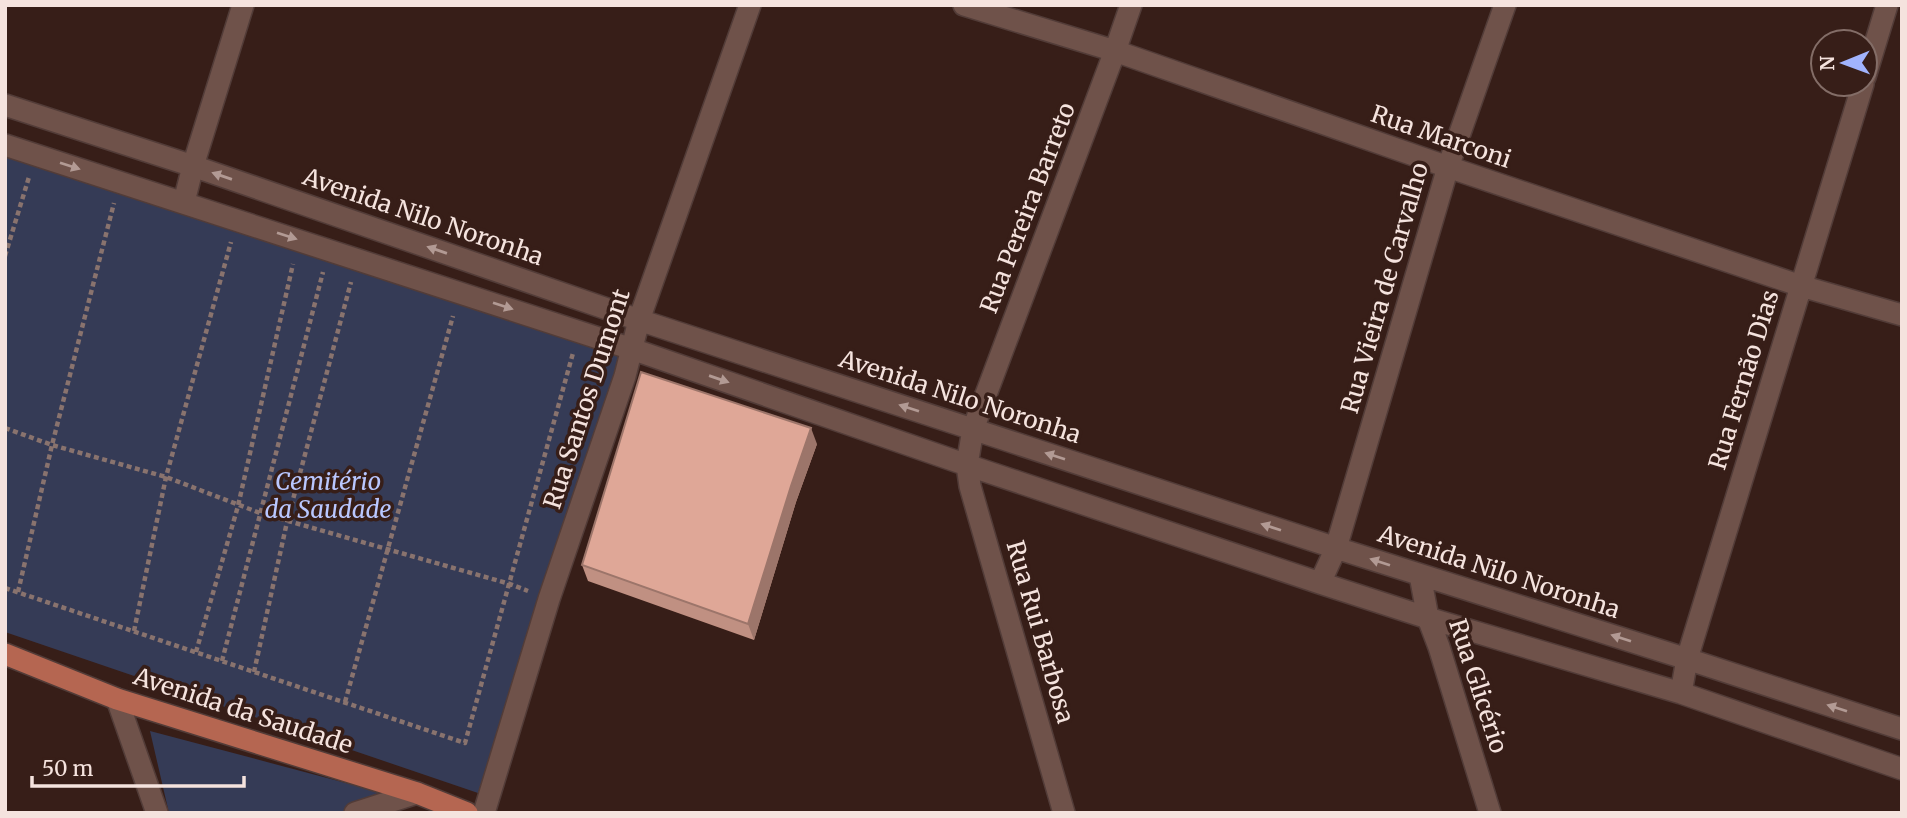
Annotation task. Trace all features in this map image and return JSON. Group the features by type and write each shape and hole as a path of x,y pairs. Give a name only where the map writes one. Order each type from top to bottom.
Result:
{"main road":[{"name":"Avenida da Saudade","path":"5,654 117,699 417,793 467,813"}],"street":[{"path":"184,202 243,5"},
{"name":"Rua Santos Dumont","path":"484,813 549,599 625,376 639,320 750,5"},
{"name":"Rua Marconi","path":"964,5 1115,51 1801,286 1902,315"},
{"name":"Rua Pereira Barreto","path":"967,465 973,429 1131,5"},
{"name":"Rua Vieira de Carvalho","path":"1320,583 1336,548 1448,167 1505,5"},
{"path":"1879,31 1887,5"},
{"name":"Rua Fernão Dias","path":"1681,693 1687,659 1859,98"},
{"name":"Avenida Nilo Noronha","path":"5,105 193,166 639,320 1336,548 1902,729"},
{"path":"5,145 632,349 1320,583 1681,693 1902,769"},
{"name":"Rua Rui Barbosa","path":"967,465 970,486 1064,813"},
{"name":"Rua Glicério","path":"1420,575 1428,618 1490,813"},
{"path":"117,699 158,813"},
{"path":"355,813 417,793"}],"path":[{"path":"5,257 32,169"},
{"path":"18,592 52,445 116,196"},
{"path":"134,631 166,477 234,233"},
{"path":"196,652 239,506 296,253"},
{"path":"222,661 326,262"},
{"path":"254,672 287,522 354,271"},
{"path":"345,702 456,304"},
{"path":"5,588 465,743 576,342"},
{"path":"5,428 52,445 166,477 287,522 510,584 549,599"}],"green space":[{"name":"Cemitério da Saudade","path":"5,147 629,349 478,793 5,632"},
{"path":"150,731 395,796 345,813 169,813"}],"building":[{"path":"641,372 811,428 748,624 582,565"}]}
